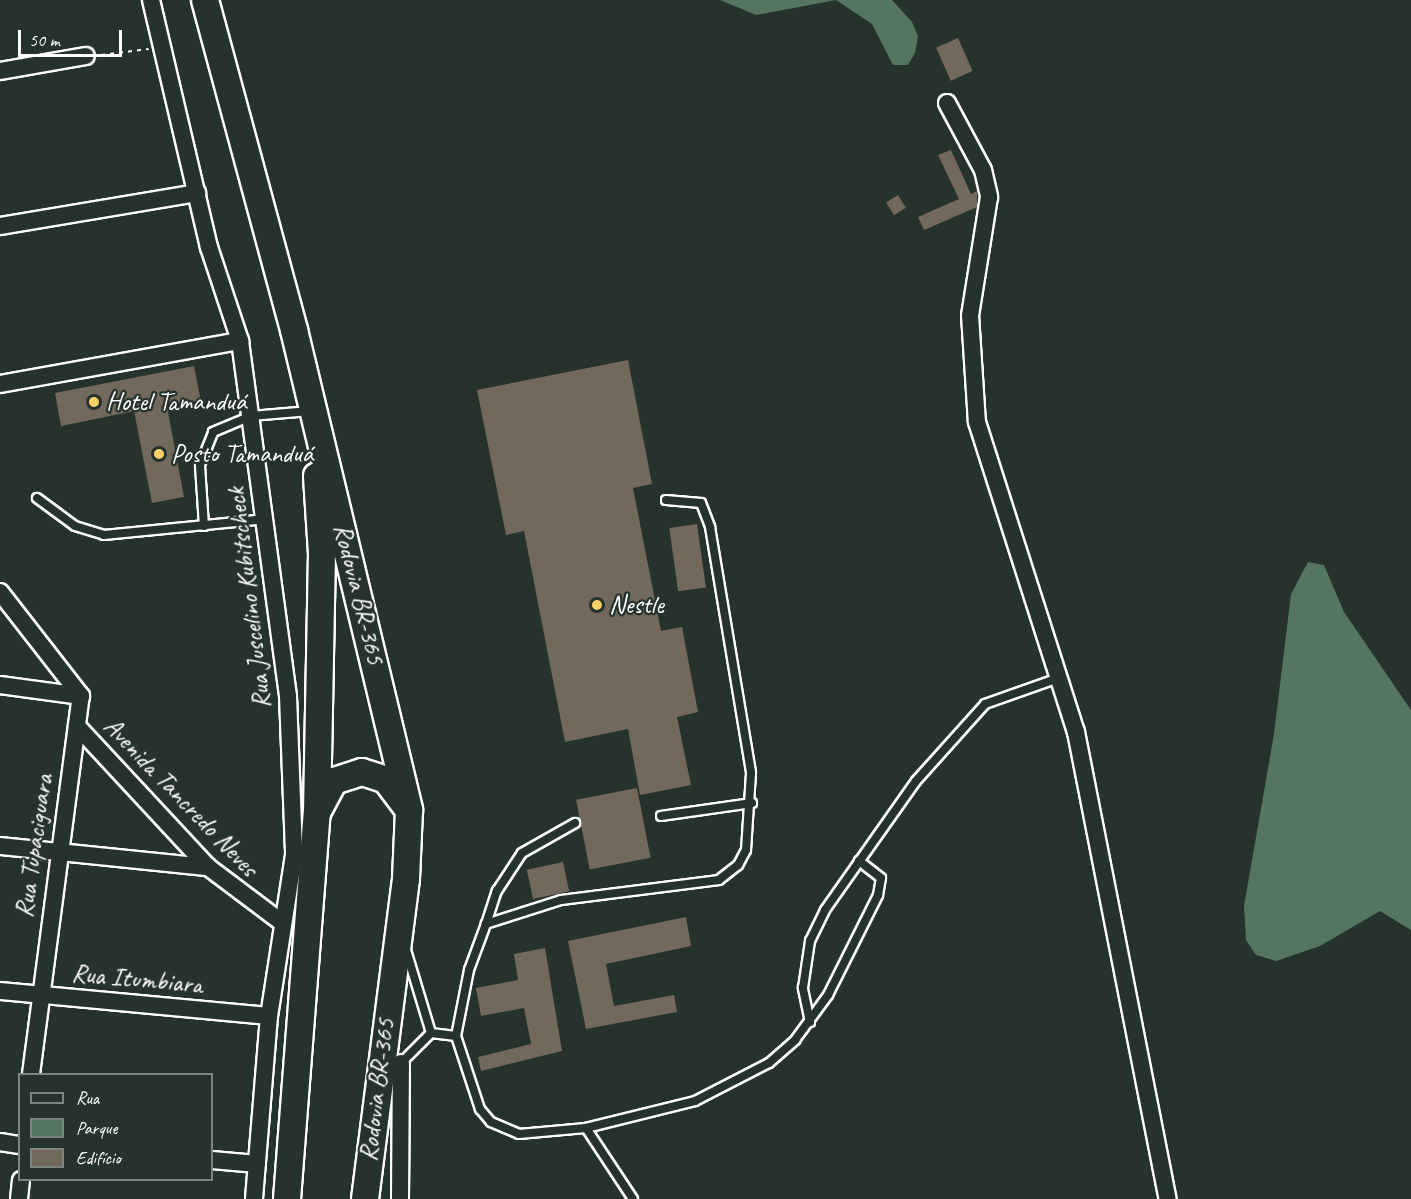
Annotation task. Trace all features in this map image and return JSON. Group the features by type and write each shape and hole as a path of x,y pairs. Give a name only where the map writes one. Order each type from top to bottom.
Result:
{"main road":[{"name":"Rodovia BR-365","path":"205,0 313,410 409,810 399,925 373,1101 364,1199"},
{"path":"287,1199 317,813 322,554 313,410"},
{"path":"317,813 334,781 362,772 386,780 409,810"}],"street":[{"name":"Rua Juscelino Kubitscheck","path":"151,0 197,193 240,341 266,519 294,799 294,855 280,921 269,1017 254,1199"},
{"path":"0,71 86,56"},
{"path":"947,103 982,170 988,197 970,315 977,422 1059,678 1116,924 1168,1199"},
{"path":"0,226 197,193"},
{"path":"0,384 240,341"},
{"name":"Avenida Tancredo Neves","path":"0,592 81,696"},
{"path":"0,685 81,696"},
{"name":"Rua Tupaciguara","path":"31,1073 39,996 81,696"},
{"name":"Avenida Tancredo Neves","path":"77,726 208,867 280,921"},
{"path":"0,846 208,867"},
{"name":"Rua Itumbiara","path":"0,991 269,1017"},
{"path":"399,1199 400,1063"},
{"path":"0,1142 18,1145"},
{"path":"213,1160 257,1164"},
{"path":"19,1199 21,1181"}],"lane":[{"path":"204,526 202,450 223,424 251,416 313,410"},
{"path":"37,498 75,526 104,535 266,519"},
{"path":"486,924 561,900 719,880 738,865 746,850 752,803 706,510 697,501 666,500"},
{"path":"810,1022 802,988 810,941 859,861 916,781 975,713 995,698 1059,678"},
{"path":"661,816 752,803"},
{"path":"574,824 522,853 496,891 469,970 456,1036 470,1087 491,1122 519,1134 586,1128 695,1101 741,1081 769,1063 810,1022 881,887 878,874 859,861"},
{"path":"399,925 431,1033"},
{"path":"431,1033 456,1036"},
{"path":"373,1101 400,1063 431,1033"},
{"path":"586,1128 633,1199"}],"path":[{"path":"86,56 163,47"}],"green space":[{"path":"720,0 836,0 756,15"},
{"path":"836,0 892,0 912,22 918,36 915,53 908,65 893,65 872,24"},
{"path":"1308,562 1324,565 1344,612 1411,710 1411,930 1380,911 1320,946 1276,961 1256,955 1246,940 1244,906 1274,734 1291,594"}],"building":[{"path":"958,38 973,71 951,81 936,48"},
{"path":"951,150 971,194 977,191 977,207 924,230 918,217 959,199 938,155"},
{"path":"898,195 906,208 894,215 886,202"},
{"name":"Nestle","path":"628,360 652,484 633,488 661,631 682,627 698,712 677,717 691,785 640,795 628,729 565,742 524,531 506,535 477,390"},
{"path":"194,366 202,407 168,412 184,497 152,503 134,411 61,426 55,393"},
{"path":"697,524 706,587 678,591 669,528"},
{"path":"637,788 651,858 590,870 576,800"},
{"path":"563,862 569,891 533,899 527,870"},
{"path":"686,917 691,946 606,964 614,1006 674,995 677,1012 586,1029 568,941"},
{"path":"545,948 562,1051 481,1071 478,1057 531,1044 524,1008 481,1016 476,988 518,980 514,954"}],"place":[{"name":"Hotel Tamanduá","path":"94,402"},
{"name":"Posto Tamanduá","path":"159,454"},
{"name":"Nestle","path":"597,605"}]}
